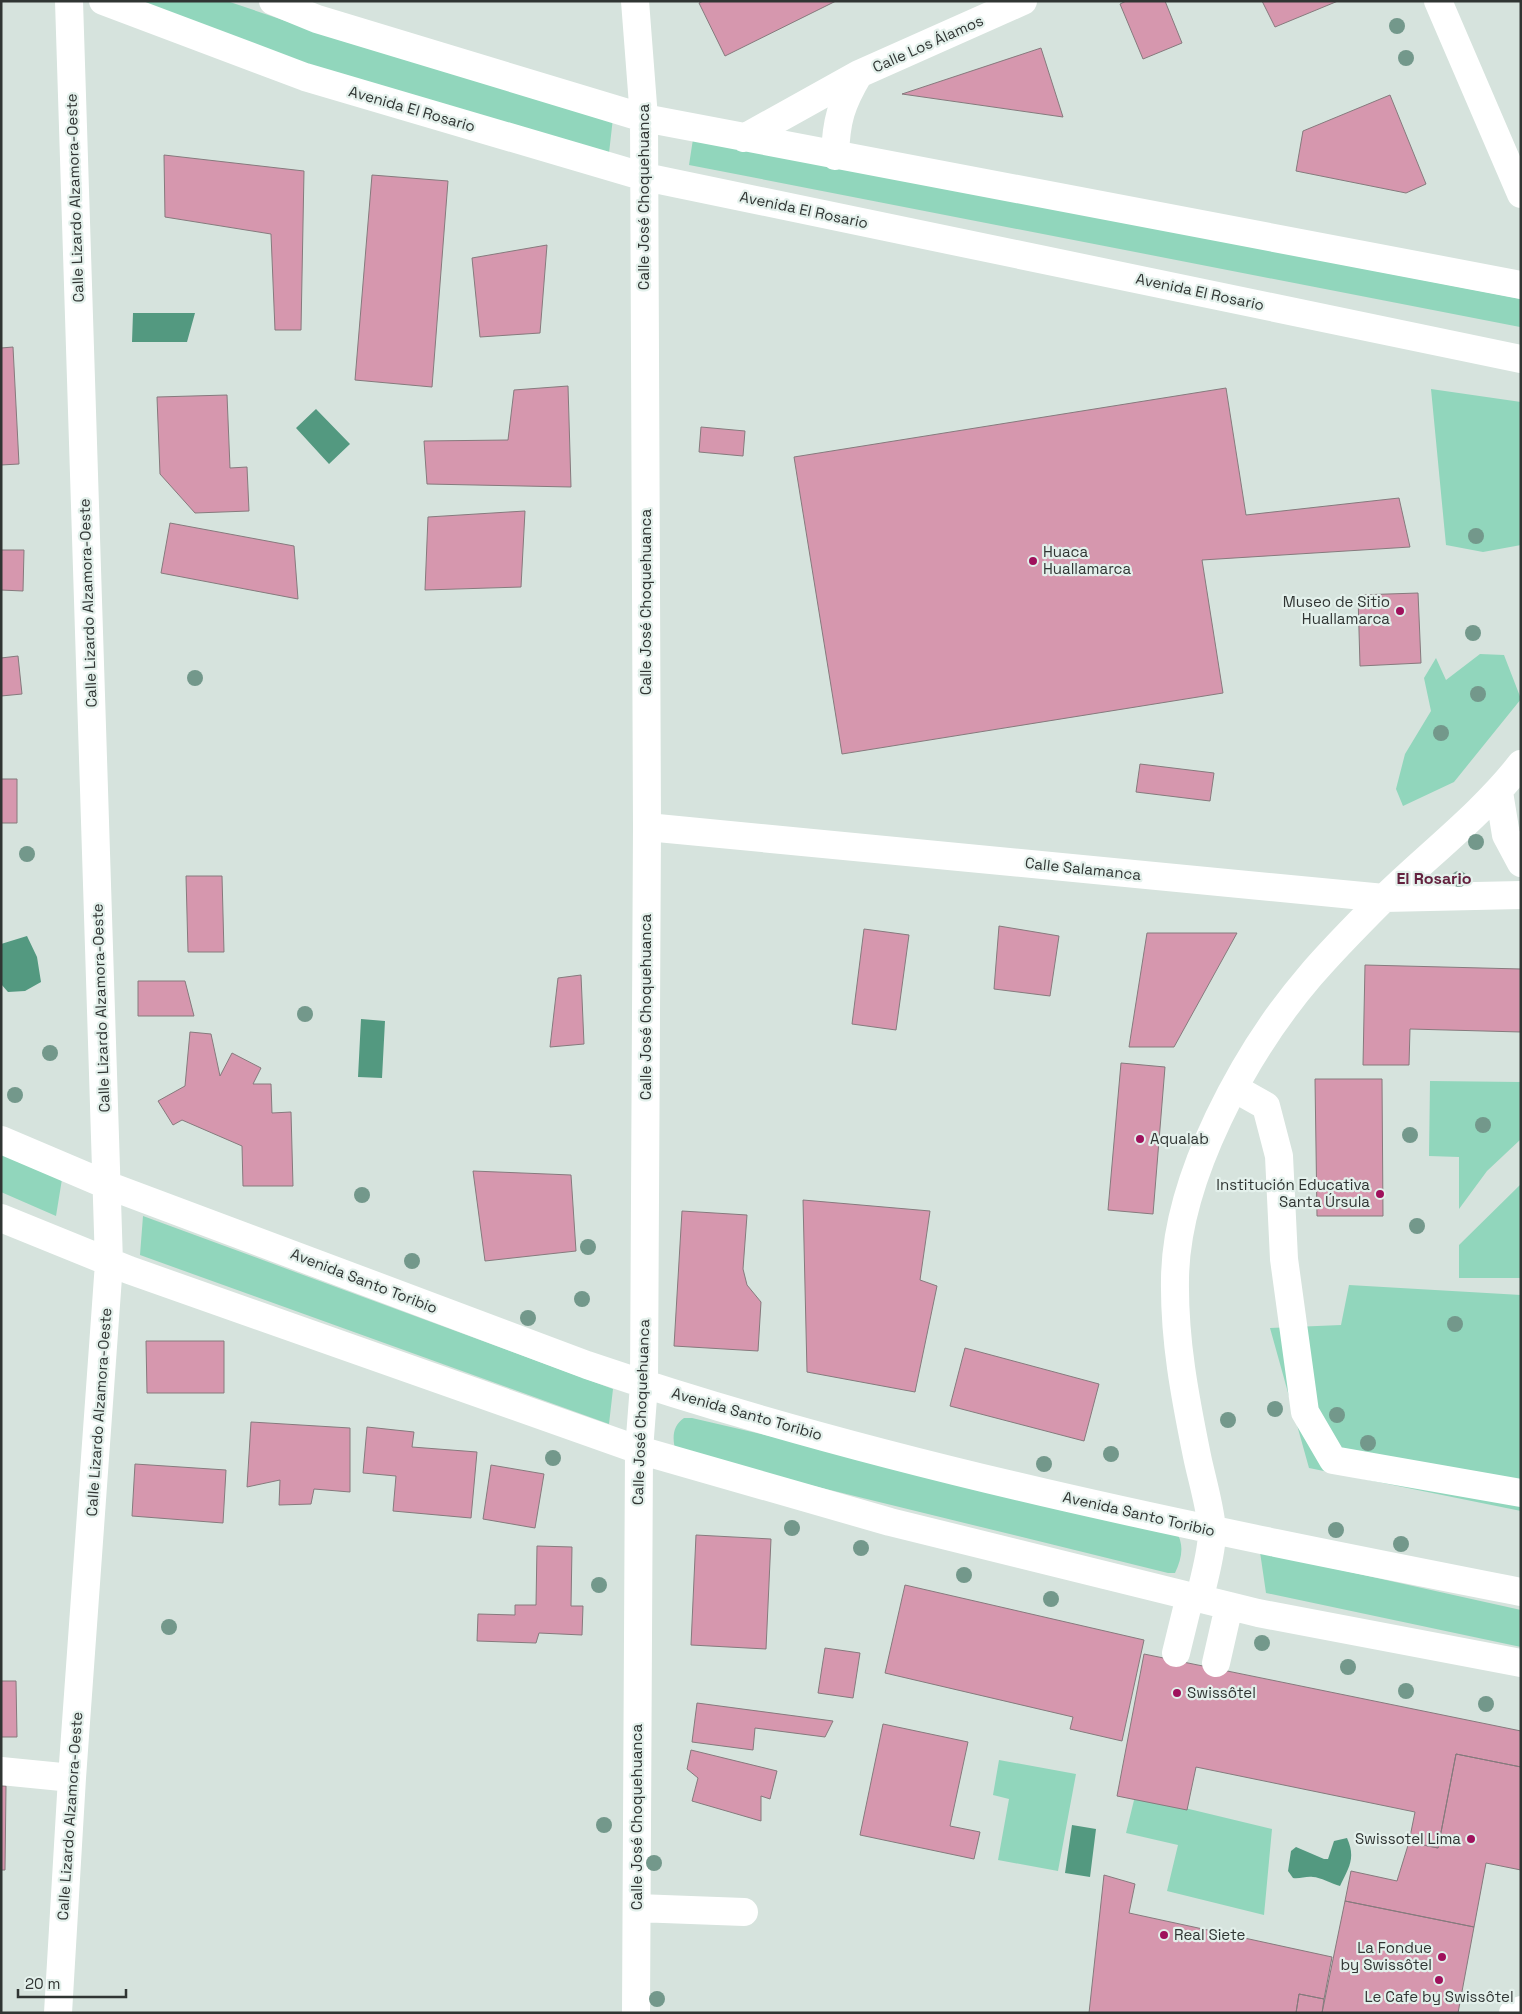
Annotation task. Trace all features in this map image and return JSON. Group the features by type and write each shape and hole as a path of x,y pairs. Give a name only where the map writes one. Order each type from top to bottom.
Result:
{"street":[{"name":"Calle Lizardo Alzamora-Oeste","path":"58,2013 72,1778 109,1263 108,1184 69,1"},
{"name":"Avenida El Rosario","path":"103,1 305,77 645,177 1521,359"},
{"path":"272,1 317,20 644,118 835,156 1521,285"},
{"name":"Calle José Choquehuanca","path":"635,1 644,118 645,177 647,827 644,1385 639,1450 636,2013"},
{"name":"Calle Los Álamos","path":"744,138 859,74 1024,1"},
{"path":"1438,1 1521,194"},
{"name":"Calle Los Álamos","path":"835,156 838,116 844,99 859,74"},
{"path":"1176,1653 1195,1597 1212,1531 1180,1369 1175,1319 1175,1276 1186,1208 1199,1166 1234,1088 1284,1009 1310,976 1384,898 1499,792 1521,764"},
{"path":"1499,792 1506,835 1521,863"},
{"name":"Calle Salamanca","path":"647,827 1384,898 1521,895"},
{"path":"1234,1088 1266,1106 1278,1156 1284,1259 1305,1412 1333,1460 1521,1493"},
{"name":"Avenida Santo Toribio","path":"1,1140 108,1184 644,1385 904,1459 1212,1531 1521,1592"},
{"path":"1,1218 109,1263 639,1450 890,1522 1229,1606 1521,1663"},
{"path":"1216,1663 1229,1606"},
{"path":"1,1771 72,1778"},
{"path":"637,1908 744,1912"},
{"path":"1513,2013 1521,2010"}],"shaded area":[{"path":"141,1 227,1 336,38 613,118 609,153 318,69"},
{"path":"693,139 1521,299 1520,327 689,165"},
{"path":"133,313 195,313 187,342 132,342"},
{"path":"1431,389 1521,402 1521,545 1483,552 1446,545"},
{"path":"316,409 350,444 329,464 296,428"},
{"path":"1480,654 1504,655 1521,699 1454,782 1403,806 1396,789 1405,754 1431,711 1424,678 1436,658 1446,680"},
{"path":"27,936 37,957 41,982 25,991 8,992 1,984 1,944"},
{"path":"361,1019 385,1021 382,1078 358,1077"},
{"path":"1430,1081 1521,1082 1521,1139 1487,1171 1459,1209 1459,1157 1429,1156"},
{"path":"1,1152 62,1179 56,1216 1,1192"},
{"path":"1521,1184 1521,1278 1459,1278 1459,1245"},
{"path":"143,1216 613,1389 609,1424 140,1255"},
{"path":"1349,1285 1521,1295 1521,1511 1309,1468 1270,1328 1341,1325"},
{"path":"684,1418 692,1418 1175,1530 1181,1546 1179,1562 1175,1573 1168,1573 676,1452 674,1433 677,1425"},
{"path":"1260,1552 1521,1610 1521,1647 1266,1593"},
{"path":"999,1760 1076,1774 1058,1871 998,1860 1009,1799 993,1795"},
{"path":"1135,1796 1272,1829 1264,1915 1167,1891 1178,1845 1126,1833"},
{"path":"1072,1825 1096,1829 1090,1877 1065,1873"},
{"path":"1347,1838 1351,1857 1349,1868 1340,1886 1316,1877 1293,1878 1288,1871 1291,1851 1296,1847 1328,1859 1334,1841"}],"building":[{"path":"703,1 836,1 725,56 699,3"},
{"path":"1126,1 1165,1 1182,43 1143,59 1120,4"},
{"path":"1262,1 1338,1 1275,27"},
{"path":"1041,48 1063,117 902,94"},
{"path":"1390,95 1426,184 1406,193 1296,171 1303,131"},
{"path":"164,155 304,171 301,330 275,330 271,234 165,217"},
{"path":"372,175 448,181 432,387 355,380"},
{"path":"547,245 540,333 480,337 472,258"},
{"path":"13,347 19,464 1,465 1,348"},
{"path":"568,386 571,487 427,484 424,441 508,440 514,390"},
{"path":"1226,388 1246,515 1399,498 1410,547 1202,560 1223,693 842,754 794,457"},
{"path":"227,395 230,468 247,467 249,511 195,513 160,474 157,397"},
{"path":"701,427 745,431 743,456 699,452"},
{"path":"525,511 521,587 425,590 428,517"},
{"path":"170,523 294,546 298,599 161,573"},
{"path":"1,550 24,550 23,591 1,590"},
{"path":"1418,593 1421,663 1360,666 1358,595"},
{"path":"18,656 22,694 1,696 1,658"},
{"path":"1140,764 1214,773 1210,801 1136,792"},
{"path":"1,779 17,779 17,823 1,823"},
{"path":"186,876 222,876 224,952 188,952"},
{"path":"999,926 1059,936 1050,996 994,989"},
{"path":"864,929 909,935 896,1030 852,1024"},
{"path":"1147,933 1237,933 1174,1047 1129,1047"},
{"path":"1365,965 1521,969 1521,1032 1410,1029 1409,1065 1363,1065"},
{"path":"581,975 584,1044 550,1047 558,978"},
{"path":"138,981 185,981 194,1016 138,1016"},
{"path":"190,1032 211,1034 220,1076 232,1053 261,1068 253,1084 271,1084 272,1113 291,1112 293,1186 243,1186 242,1146 182,1120 173,1125 158,1101 185,1086"},
{"path":"1121,1063 1165,1067 1153,1214 1108,1210"},
{"path":"1315,1079 1382,1079 1383,1216 1317,1216"},
{"path":"473,1171 571,1175 576,1251 485,1261"},
{"path":"803,1200 930,1211 920,1280 937,1286 915,1392 807,1372"},
{"path":"682,1211 747,1215 743,1269 747,1285 761,1302 758,1351 674,1346"},
{"path":"146,1341 224,1341 224,1393 147,1393"},
{"path":"965,1348 1099,1384 1084,1441 950,1406"},
{"path":"251,1422 350,1428 350,1492 314,1489 311,1504 279,1505 280,1480 247,1487"},
{"path":"367,1427 414,1432 412,1447 477,1452 471,1518 393,1511 396,1476 363,1473"},
{"path":"135,1464 226,1470 223,1523 132,1516"},
{"path":"491,1465 544,1474 535,1528 483,1519"},
{"path":"696,1535 771,1539 766,1649 691,1645"},
{"path":"537,1546 572,1547 571,1606 583,1606 582,1635 539,1633 536,1643 477,1641 478,1614 515,1615 515,1605 536,1605"},
{"path":"905,1585 1144,1640 1122,1741 1070,1729 1073,1717 885,1673"},
{"path":"825,1648 860,1653 853,1698 818,1693"},
{"path":"1144,1654 1521,1731 1521,1767 1456,1754 1438,1848 1409,1842 1415,1812 1196,1767 1187,1810 1117,1796"},
{"path":"1,1681 16,1681 17,1737 1,1737"},
{"path":"697,1703 833,1721 825,1737 755,1728 753,1750 692,1742"},
{"path":"883,1724 968,1742 950,1826 980,1832 974,1859 860,1835"},
{"path":"691,1750 777,1771 770,1799 761,1796 761,1821 692,1801 698,1778 687,1769"},
{"path":"1456,1754 1521,1767 1521,1870 1486,1863 1474,1927 1345,1901 1351,1871 1397,1881 1409,1842 1438,1848"},
{"path":"1,1786 6,1786 5,1870 1,1870"},
{"name":"Real Siete","path":"1104,1875 1135,1884 1129,1913 1332,1957 1324,1999 1299,1994 1296,2013 1089,2013"},
{"path":"1345,1901 1474,1927 1458,2013 1322,2013"},
{"path":"1299,1994 1324,1999 1322,2013 1296,2013"}],"place":[{"name":"Huaca Huallamarca","path":"1033,561"},
{"name":"Museo de Sitio Huallamarca","path":"1400,611"},
{"name":"Aqualab","path":"1140,1139"},
{"name":"Institución Educativa Santa Úrsula","path":"1380,1194"},
{"name":"Swissôtel","path":"1177,1693"},
{"name":"Swissotel Lima","path":"1471,1839"},
{"name":"Real Siete","path":"1164,1935"},
{"name":"La Fondue by Swissôtel","path":"1442,1957"},
{"name":"Le Cafe by Swissôtel","path":"1439,1980"}],"district":[{"name":"El Rosario","path":"1434,878"}]}
